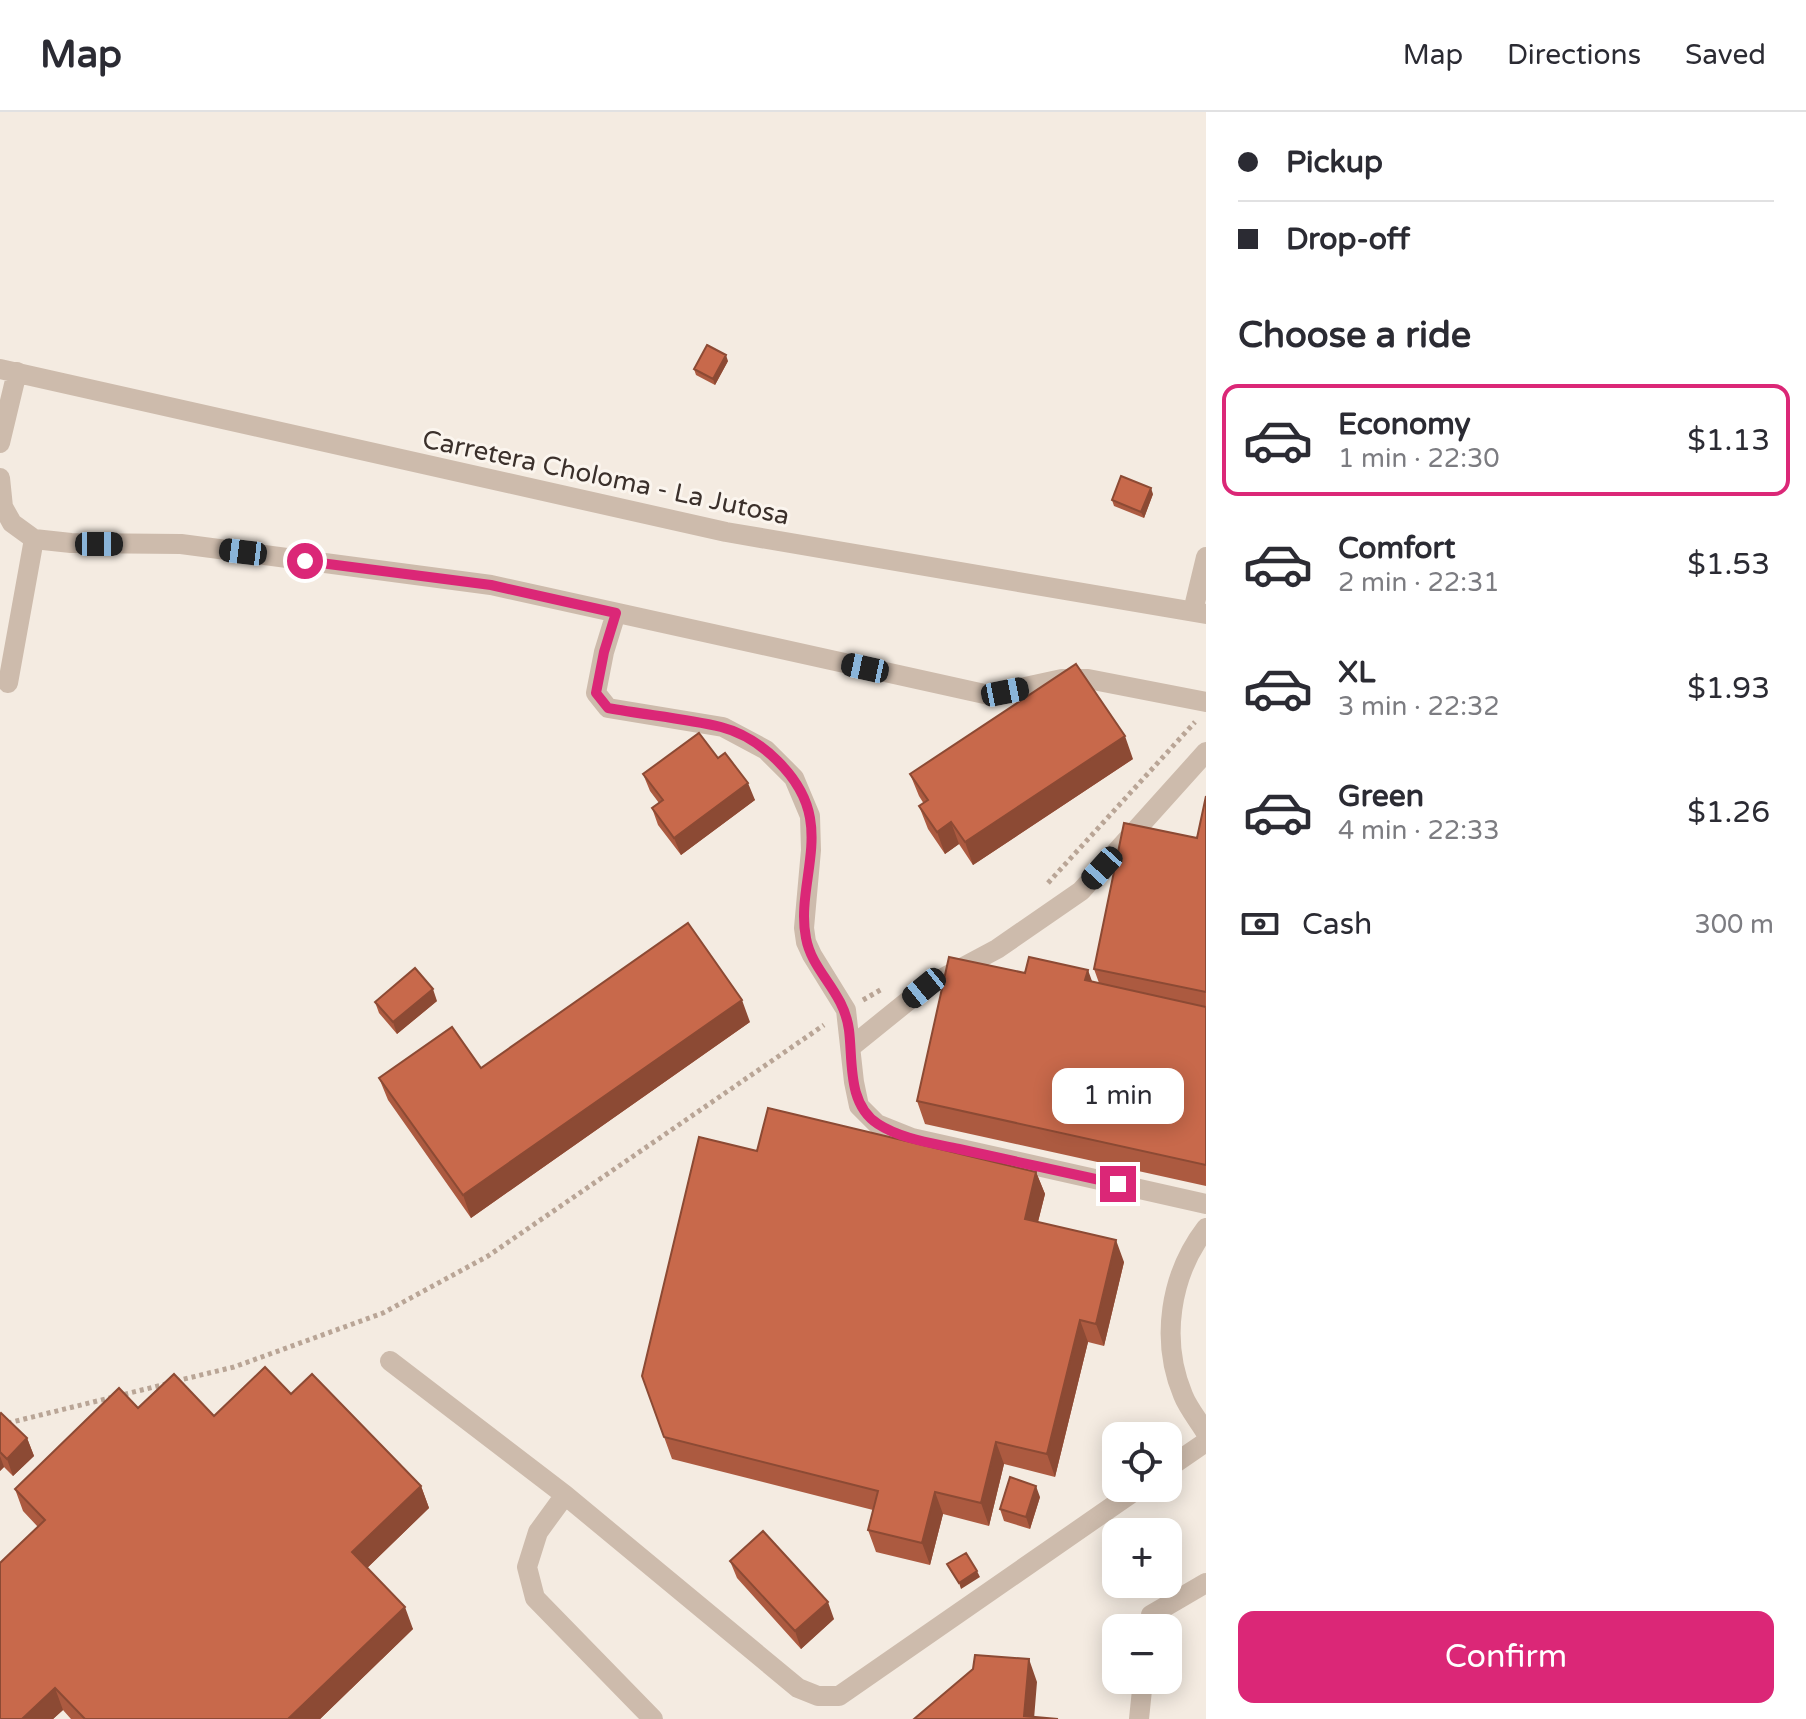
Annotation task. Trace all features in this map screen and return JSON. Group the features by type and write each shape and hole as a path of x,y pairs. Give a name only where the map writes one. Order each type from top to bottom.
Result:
{"street":[{"path":"0,443 8,371"},
{"name":"Carretera Choloma - La Jutosa","path":"8,371 726,532 1200,613"},
{"path":"0,478 3,507 12,523 34,539 71,543 181,544 491,585 989,695 1062,679 1088,679 1206,702"},
{"path":"8,683 34,539"},
{"path":"1200,613 1206,557"},
{"path":"616,613 596,693 608,708 723,727 766,750 794,778 810,816 811,850 804,928 806,942 846,1010 859,1106 877,1124 912,1138 1206,1204"},
{"path":"851,1047 924,988 997,949 1081,891 1206,752"},
{"path":"1206,1228 1191,1248 1173,1296 1170,1347 1183,1396 1206,1433"},
{"path":"390,1361 565,1495 798,1688 818,1696 839,1696 1119,1502"},
{"path":"1182,1458 1206,1442"},
{"path":"565,1495 538,1532 527,1567 535,1598 653,1719"},
{"path":"1153,1614 1206,1583"},
{"path":"1139,1719 1142,1694"}],"path":[{"path":"1041,891 1196,722"},
{"path":"0,1425 234,1367 383,1313 488,1256 846,1010 886,987"}],"building":[{"path":"707,345 726,355 713,379 694,369"},
{"path":"1121,476 1151,488 1141,512 1112,500"},
{"path":"1076,664 1125,736 965,842 951,822 937,832 919,806 928,800 910,774"},
{"path":"699,733 718,758 725,753 748,783 674,838 652,808 663,800 643,774"},
{"path":"1206,796 1206,992 1094,969 1124,823 1197,838"},
{"path":"688,923 742,1000 463,1195 379,1078 452,1027 481,1068"},
{"path":"949,957 1025,973 1029,957 1088,970 1085,980 1206,1007 1206,1165 917,1101"},
{"path":"415,968 433,989 393,1022 375,1002"},
{"path":"768,1108 1036,1172 1025,1219 1116,1240 1096,1324 1080,1320 1047,1454 996,1442 981,1503 935,1492 922,1543 868,1530 878,1491 664,1437 642,1376 699,1137 757,1151"},
{"path":"265,1367 291,1394 312,1374 421,1486 352,1552 405,1607 288,1719 85,1719 55,1688 22,1719 0,1719 0,1563 45,1520 15,1489 119,1388 138,1408 174,1374 214,1416"},
{"path":"1,1413 27,1438 7,1459 0,1452"},
{"path":"1010,1477 1036,1486 1026,1517 1000,1509"},
{"path":"763,1531 828,1602 795,1631 730,1561"},
{"path":"966,1553 977,1571 959,1583 947,1564"},
{"path":"975,1655 1029,1659 1024,1716 1058,1719 914,1719 973,1669"}],"route":[{"path":"305,561 491,585 616,613 596,693 608,708 723,727 766,750 794,778 810,816 811,850 804,928 806,942 846,1010 859,1106 877,1124 912,1138 1118,1184"}]}
